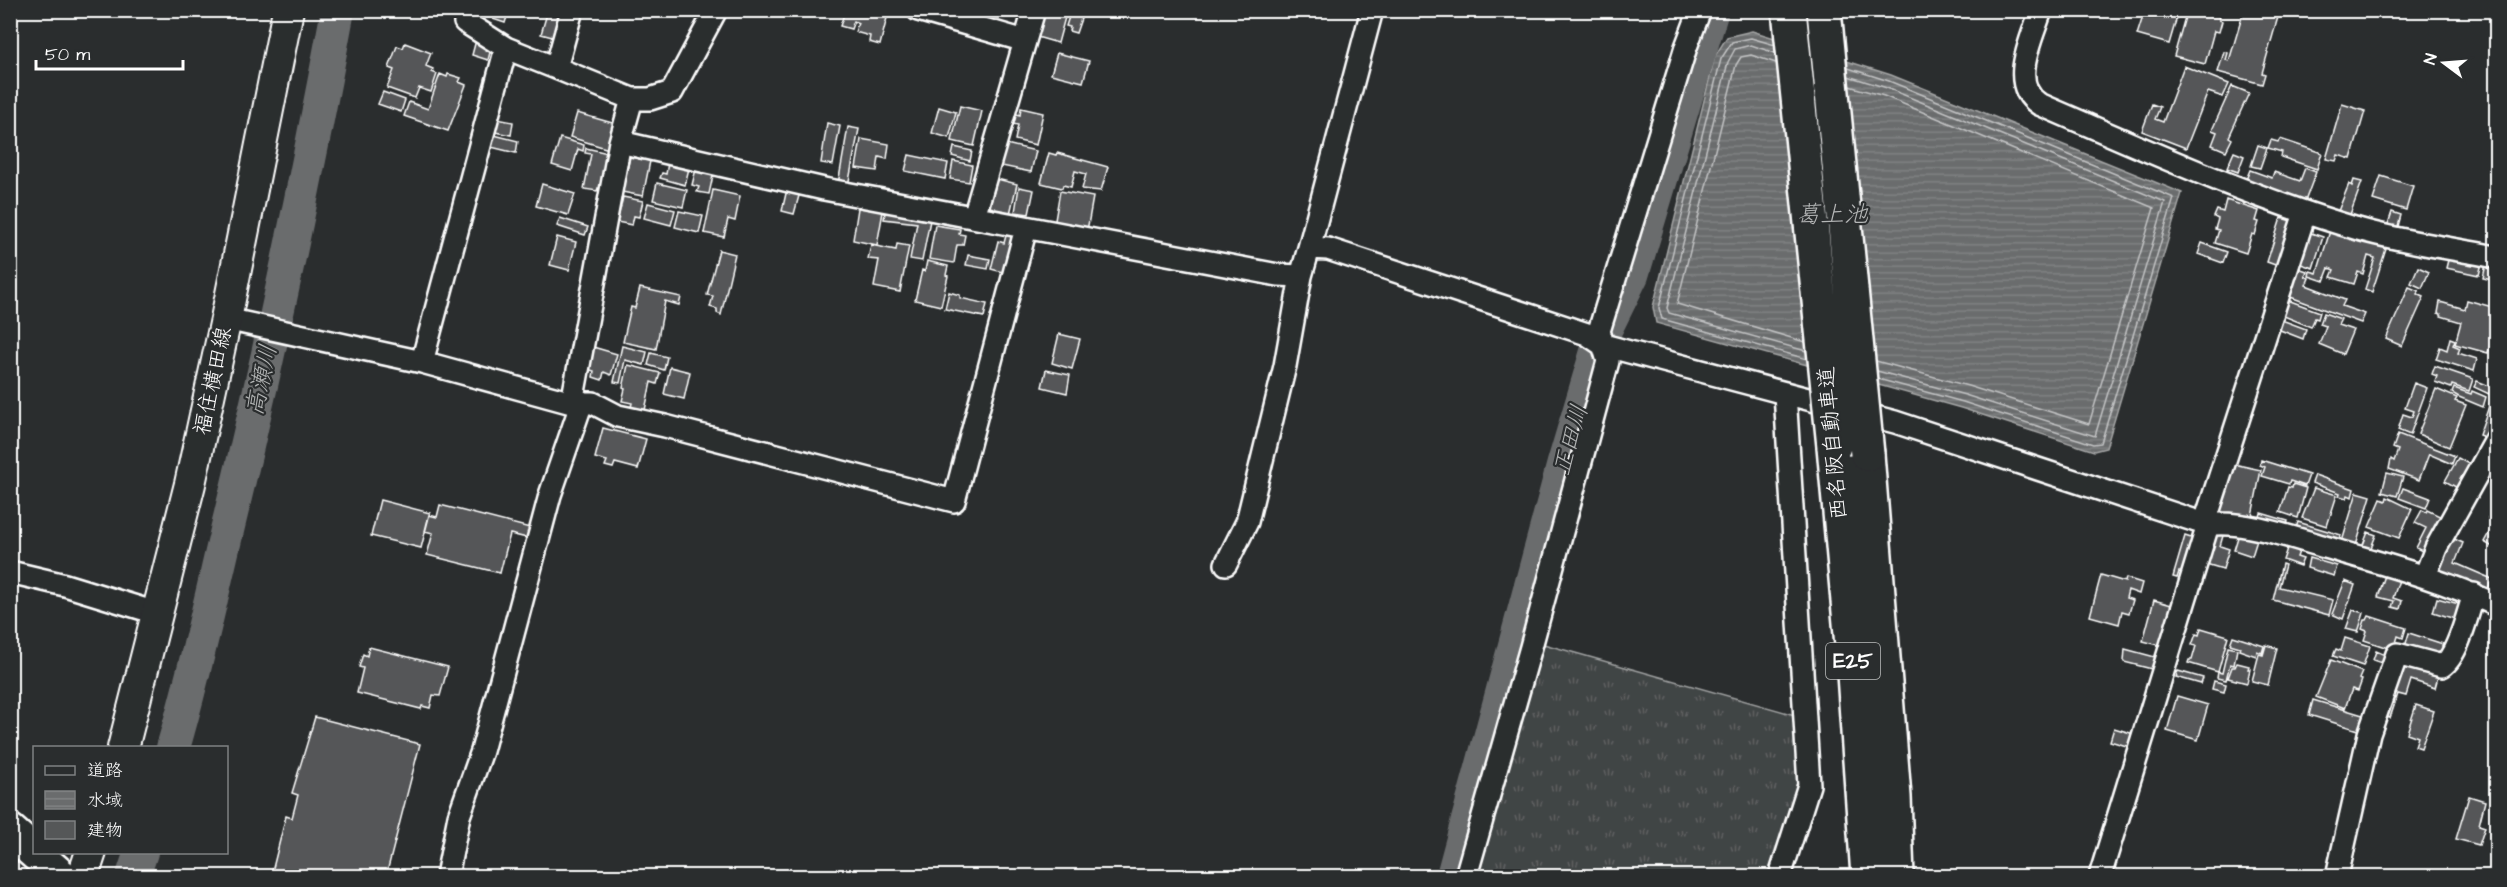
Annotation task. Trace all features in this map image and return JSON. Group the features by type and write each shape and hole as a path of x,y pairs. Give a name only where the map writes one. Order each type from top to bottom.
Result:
{"highway":[{"name":"西名阪自動車道","path":"1789,10 1834,446 1866,835 1866,876"},
{"name":"西名阪自動車道","path":"1824,10 1867,454 1894,797 1897,876"},
{"path":"1894,797 1905,876"},
{"path":"10,831 33,851"},
{"path":"36,854 61,876"}],"main road":[{"name":"福住横田線","path":"123,746 234,320 288,10"},
{"path":"83,876 90,854"}],"street":[{"path":"468,10 465,22 506,48 632,99 650,99 672,92 716,10"},
{"path":"556,68 572,10"},
{"path":"918,10 1025,40"},
{"path":"974,217 1034,10"},
{"path":"1226,564 1247,522 1285,366 1301,276 1372,10"},
{"path":"1466,876 1608,361 1599,331 1686,47 1700,10"},
{"path":"2040,10 2022,75 2024,88 2033,100 2255,196 2305,213 2361,230 2496,257"},
{"path":"422,362 506,48"},
{"path":"447,876 459,816 482,751 550,495 577,403 620,142 632,99"},
{"path":"620,142 824,189 1278,275 1301,276"},
{"path":"2100,876 2208,525 2207,516 2305,213"},
{"path":"234,320 422,362 577,403 592,403 618,416 665,426 954,501 1026,228"},
{"path":"1309,248 1328,249 1587,334 1603,345 1895,422 2208,525 2222,523 2289,536 2425,576 2474,594 2496,605"},
{"path":"1780,876 1809,785 1785,393"},
{"path":"2425,576 2436,548 2496,440"},
{"path":"10,572 65,585 156,614"},
{"path":"2337,876 2369,734 2397,654 2442,666 2448,663 2474,594"}],"green space":[{"path":"1540,643 1795,715 1797,789 1768,876 1472,876"}],"water":[{"name":"葛上池","path":"1752,31 1891,75 2182,193 2106,448 2094,451 1961,408 1656,323 1653,307 1715,56 1727,37"}],"building":[{"path":"496,10 509,10 505,23 493,19"},
{"path":"548,10 564,10 556,38 541,34"},
{"path":"860,10 889,10 880,45 869,42 870,36 855,32 858,23 854,21 851,29 840,26 845,11 859,15"},
{"path":"962,10 992,10 988,23 960,16"},
{"path":"1044,10 1067,10 1058,43 1037,37"},
{"path":"1071,10 1084,10 1076,33 1069,31 1070,27 1066,26"},
{"path":"2145,10 2179,10 2169,44 2137,35"},
{"path":"2187,10 2221,10 2219,20 2222,21 2219,32 2214,31 2205,64 2174,56"},
{"path":"2244,10 2280,10 2262,73 2265,74 2262,84 2218,72 2224,52 2228,53 2226,60 2229,61"},
{"path":"476,40 492,45 488,60 472,55"},
{"path":"405,43 431,53 426,66 437,74 431,92 419,88 415,98 387,88 394,70 389,68 397,46 403,48"},
{"path":"1057,53 1089,61 1083,82 1051,74"},
{"path":"2184,66 2229,84 2223,97 2208,92 2186,148 2142,131 2152,104 2160,107 2155,119 2163,122"},
{"path":"440,74 461,78 459,82 466,85 448,131 404,116 409,102 428,109"},
{"path":"2232,86 2249,93 2229,137 2232,139 2226,151 2212,145 2217,132 2212,130"},
{"path":"383,92 405,100 401,112 378,104"},
{"path":"2342,104 2365,111 2351,159 2338,155 2336,161 2326,159"},
{"path":"960,106 982,111 974,146 952,141"},
{"path":"939,107 956,112 949,138 932,133"},
{"path":"1021,108 1043,113 1036,145 1015,140 1018,125 1013,124 1016,114 1020,115"},
{"path":"577,113 616,124 609,149 570,137"},
{"path":"497,119 513,122 511,135 495,132"},
{"path":"827,123 840,126 833,165 821,163"},
{"path":"848,127 859,129 848,186 838,184"},
{"path":"494,135 518,141 516,153 491,147"},
{"path":"560,138 584,145 583,151 578,149 572,171 552,165"},
{"path":"861,139 889,144 887,159 879,157 877,171 856,168"},
{"path":"2280,139 2322,153 2317,169 2281,157 2282,152 2268,148 2271,140 2278,142"},
{"path":"1002,143 1036,151 1031,172 997,165"},
{"path":"2258,145 2267,148 2260,168 2251,166"},
{"path":"954,147 972,151 970,161 952,156"},
{"path":"586,148 608,153 601,189 598,188 597,191 584,189 591,154 585,153"},
{"path":"2234,152 2244,156 2238,172 2227,168"},
{"path":"1049,153 1056,155 1057,153 1108,167 1101,191 1082,189 1086,174 1075,171 1071,187 1063,185 1062,188 1041,183"},
{"path":"909,155 948,163 945,179 905,171"},
{"path":"630,157 650,161 643,196 622,192"},
{"path":"953,161 972,165 969,182 950,179"},
{"path":"668,163 689,168 685,185 660,178 662,173 666,174"},
{"path":"2305,168 2316,172 2304,204 2245,182 2250,170 2272,178 2274,172 2300,181"},
{"path":"696,169 714,171 709,194 697,192 699,187 692,185"},
{"path":"2381,176 2413,186 2406,210 2373,200"},
{"path":"997,179 1017,184 1009,218 992,214 994,208 990,207"},
{"path":"2354,180 2362,182 2348,220 2336,216 2349,184 2352,186"},
{"path":"657,183 687,190 683,207 653,200"},
{"path":"542,184 575,194 568,215 536,206"},
{"path":"1019,187 1034,190 1029,214 1015,212"},
{"path":"787,189 800,192 794,214 782,211"},
{"path":"713,190 740,196 735,221 728,219 724,237 704,233"},
{"path":"1060,191 1093,197 1087,231 1054,226"},
{"path":"623,197 643,201 639,217 634,216 632,225 617,222"},
{"path":"2226,200 2259,211 2256,221 2259,222 2255,235 2252,234 2246,253 2215,243 2219,230 2215,229 2218,219 2214,217 2217,210 2223,212"},
{"path":"859,202 884,206 877,245 853,240"},
{"path":"648,203 675,210 671,225 644,218"},
{"path":"886,207 931,215 922,261 910,259 917,223 884,219"},
{"path":"679,211 703,216 699,233 675,227"},
{"path":"2392,212 2401,215 2397,230 2387,227"},
{"path":"560,218 588,227 585,235 557,226"},
{"path":"2281,218 2295,222 2281,267 2267,262"},
{"path":"935,225 960,229 959,234 965,235 963,245 957,245 954,263 929,259"},
{"path":"2330,231 2369,244 2370,240 2387,246 2372,292 2365,289 2375,258 2368,256 2363,274 2358,272 2354,284 2331,277 2334,270 2329,268 2324,281 2309,276 2310,271 2317,273"},
{"path":"1007,232 1018,235 1010,274 991,269 998,241 1004,243"},
{"path":"2308,232 2323,237 2313,268 2298,263"},
{"path":"557,237 576,242 569,270 550,265"},
{"path":"2202,243 2227,252 2223,263 2198,254"},
{"path":"897,244 909,246 900,292 874,287 879,260 868,259 871,245 896,250"},
{"path":"719,250 735,254 721,315 717,313 717,309 710,307 713,296 707,295"},
{"path":"968,255 990,259 988,269 966,265"},
{"path":"2449,256 2482,263 2479,275 2446,268"},
{"path":"927,261 948,266 941,306 915,300 922,270 925,271"},
{"path":"2486,264 2496,266 2496,281 2483,278"},
{"path":"2295,267 2307,271 2305,276 2309,278 2306,285 2345,300 2342,306 2365,314 2361,323 2285,295"},
{"path":"2418,267 2429,272 2422,288 2411,283"},
{"path":"2409,287 2419,291 2417,294 2424,297 2402,346 2386,339"},
{"path":"640,288 681,297 679,305 665,301 656,349 623,342 631,307 635,308"},
{"path":"949,292 960,295 960,298 987,304 984,317 945,309"},
{"path":"2285,299 2320,312 2318,319 2315,318 2311,327 2279,314"},
{"path":"2467,300 2496,308 2496,333 2494,332 2488,353 2455,344 2461,322 2438,313 2440,302 2465,309"},
{"path":"2324,313 2341,319 2338,325 2353,330 2343,354 2319,344 2326,326 2320,324"},
{"path":"2279,319 2306,329 2303,339 2275,328"},
{"path":"1059,334 1080,339 1072,369 1052,363"},
{"path":"2450,338 2455,340 2453,345 2460,348 2458,353 2477,359 2474,371 2436,359 2440,347 2447,350"},
{"path":"622,346 647,352 644,365 625,360 620,383 614,382"},
{"path":"593,347 617,354 611,375 604,372 602,380 593,377 594,371 587,369"},
{"path":"651,353 667,357 664,370 648,365"},
{"path":"628,365 660,373 657,384 651,382 645,410 631,407 632,403 622,401"},
{"path":"2435,366 2473,379 2469,391 2435,382 2437,376 2432,374"},
{"path":"670,367 690,372 684,399 664,394"},
{"path":"1046,370 1070,375 1067,393 1042,387"},
{"path":"2477,381 2492,387 2489,394 2474,387"},
{"path":"2414,383 2427,388 2410,435 2398,430 2403,414 2412,417 2414,411 2405,408"},
{"path":"2454,388 2471,394 2472,391 2486,397 2483,407 2452,393"},
{"path":"2436,389 2457,398 2455,401 2466,405 2449,447 2418,434"},
{"path":"2495,389 2496,421 2490,439 2479,435"},
{"path":"603,428 646,439 638,469 615,463 613,468 605,466 607,461 595,458"},
{"path":"2398,434 2455,456 2452,464 2429,454 2419,480 2389,469 2391,459 2394,461 2398,450 2393,448"},
{"path":"2458,458 2474,467 2461,490 2445,481"},
{"path":"2261,460 2309,475 2305,486 2262,476 2265,467 2260,465"},
{"path":"2229,463 2261,470 2251,521 2218,515"},
{"path":"2387,473 2403,477 2397,496 2382,492"},
{"path":"2315,475 2354,489 2352,497 2339,496 2340,493 2312,483"},
{"path":"2293,484 2306,488 2298,518 2280,512 2288,487 2292,488"},
{"path":"2314,488 2337,495 2327,526 2302,518"},
{"path":"2403,488 2430,498 2426,508 2399,498"},
{"path":"2357,492 2371,496 2355,549 2341,545"},
{"path":"2387,497 2412,509 2399,538 2369,527 2381,499 2386,501"},
{"path":"380,500 430,513 421,548 371,536"},
{"path":"440,505 530,528 527,538 510,534 500,573 427,555 433,533 425,531 429,515 437,517"},
{"path":"2494,507 2496,509 2496,549 2484,542 2495,522 2488,518"},
{"path":"2422,510 2446,519 2428,554 2416,548 2426,528 2415,523"},
{"path":"2261,513 2288,521 2286,529 2259,521"},
{"path":"2298,522 2341,535 2339,543 2295,531"},
{"path":"2219,528 2225,529 2220,546 2229,549 2223,569 2206,564"},
{"path":"2368,532 2376,535 2369,553 2361,550"},
{"path":"2239,534 2257,540 2252,556 2234,550"},
{"path":"2185,536 2197,540 2187,574 2179,572 2177,578 2173,577"},
{"path":"2450,537 2463,543 2455,563 2492,579 2486,594 2435,572"},
{"path":"2289,543 2301,546 2297,557 2303,559 2300,566 2283,560"},
{"path":"2309,558 2337,566 2334,576 2307,568"},
{"path":"2282,564 2285,565 2279,587 2333,600 2329,615 2273,600"},
{"path":"2386,572 2400,577 2393,598 2402,601 2400,609 2392,607 2394,601 2378,597"},
{"path":"2101,575 2125,582 2126,578 2142,583 2139,594 2128,590 2126,598 2133,600 2129,613 2122,611 2119,624 2090,616"},
{"path":"2345,581 2355,585 2343,619 2332,614"},
{"path":"2437,598 2459,604 2455,619 2433,612"},
{"path":"2154,600 2175,606 2163,646 2143,641"},
{"path":"2353,610 2364,613 2358,632 2346,629"},
{"path":"2369,616 2406,628 2403,638 2398,636 2394,650 2364,640 2367,631 2362,629"},
{"path":"2201,628 2228,636 2218,672 2188,663 2192,660 2196,646 2192,645"},
{"path":"2409,633 2443,644 2442,646 2448,648 2441,658 2404,650"},
{"path":"2233,636 2264,646 2262,653 2257,651 2256,656 2239,650 2240,647 2230,644"},
{"path":"2345,638 2370,646 2363,666 2333,656 2336,649 2341,651"},
{"path":"2266,645 2277,648 2268,685 2252,681 2259,654 2263,655"},
{"path":"369,647 448,667 440,696 433,695 430,708 422,706 421,709 357,693 363,668 359,667 363,654 367,656"},
{"path":"2228,647 2237,649 2234,665 2230,664 2226,680 2217,678 2218,672 2222,673"},
{"path":"2125,649 2155,657 2152,669 2124,662"},
{"path":"2376,651 2385,655 2382,663 2373,660"},
{"path":"2331,660 2362,672 2358,691 2352,689 2345,708 2316,697"},
{"path":"2400,661 2439,673 2435,688 2411,680 2406,696 2398,694 2390,718 2382,716"},
{"path":"2237,663 2249,666 2247,683 2228,678 2232,667 2235,667"},
{"path":"2178,671 2203,678 2201,684 2176,677"},
{"path":"2214,681 2226,684 2224,692 2212,689"},
{"path":"2177,696 2208,705 2198,740 2167,731"},
{"path":"2313,700 2366,716 2361,731 2309,715"},
{"path":"2416,705 2434,711 2421,748 2415,746 2418,737 2407,733"},
{"path":"315,717 420,744 386,876 271,876 286,816 292,818 298,795 292,793"},
{"path":"2114,728 2134,734 2130,747 2110,741"},
{"path":"2469,796 2485,801 2479,825 2485,827 2479,845 2456,839"}],"waterway":[{"name":"高瀬川","path":"174,746 259,395 338,10"},
{"name":"正田川","path":"1453,876 1564,463 1601,338 1632,275 1712,10"},
{"name":"高瀬川","path":"133,876 140,854"}]}
